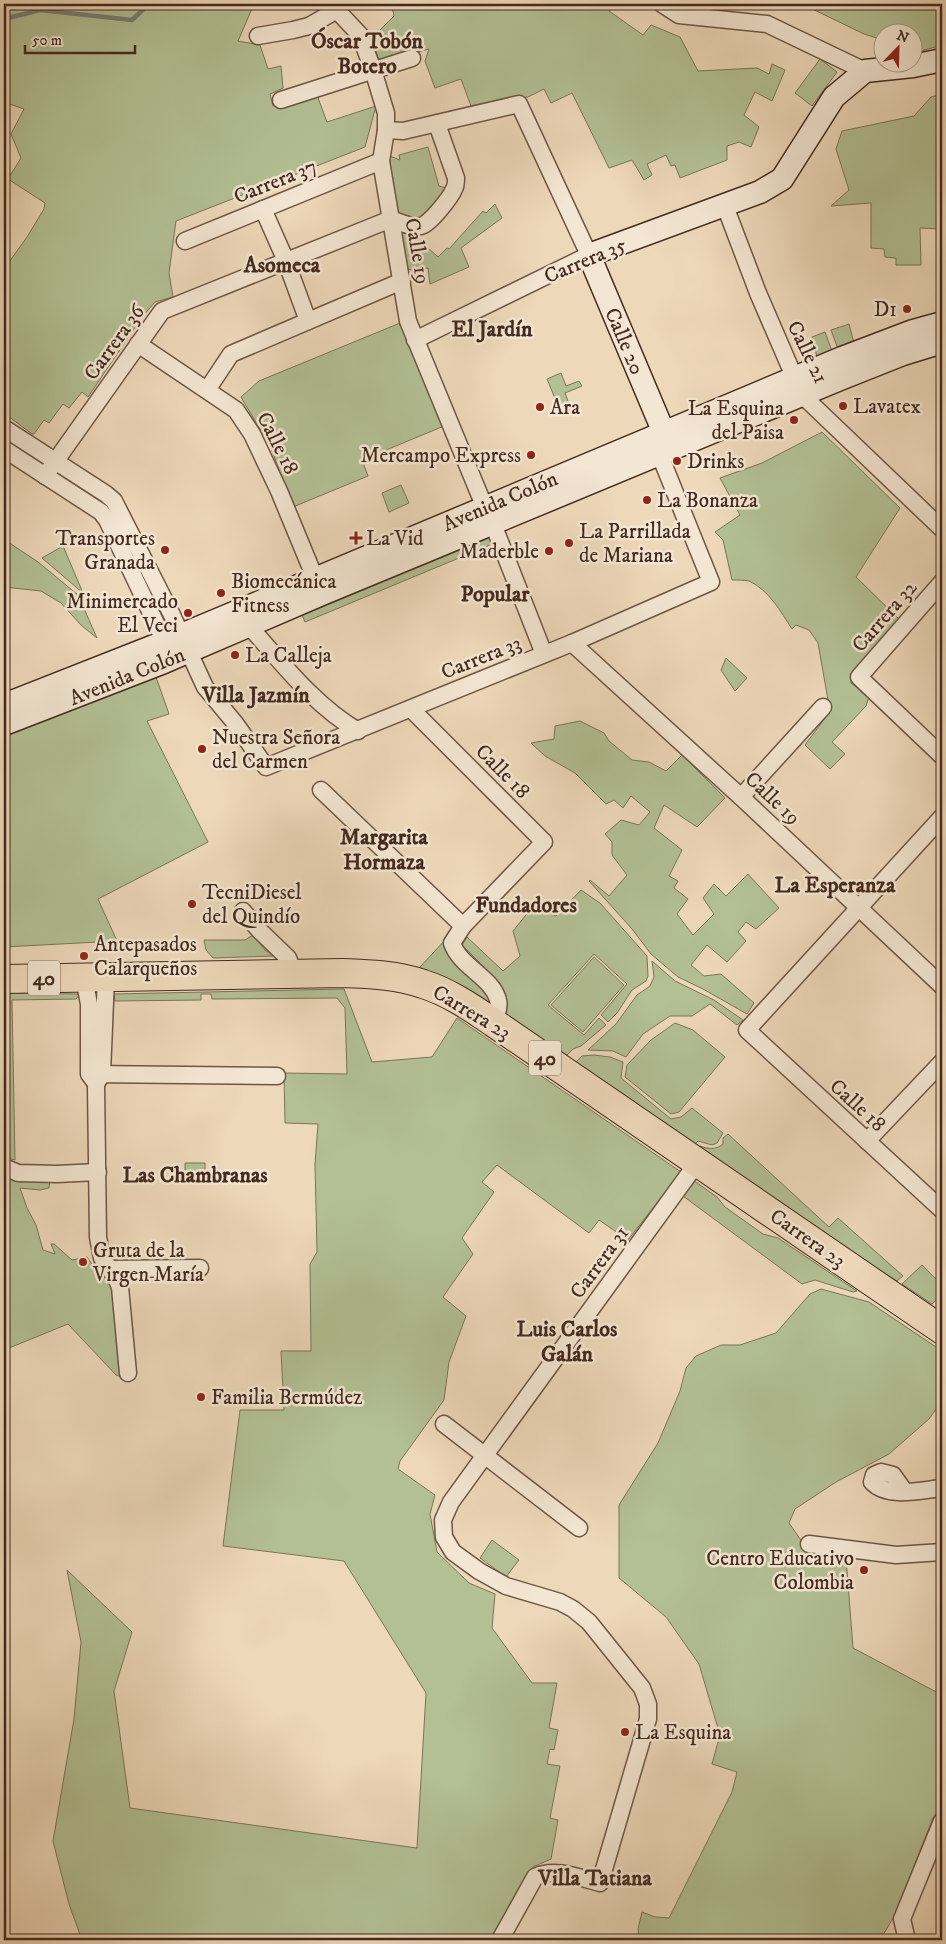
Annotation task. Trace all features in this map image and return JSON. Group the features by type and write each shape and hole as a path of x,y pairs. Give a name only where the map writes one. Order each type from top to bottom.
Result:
{"highway":[{"name":"Carrera 23","path":"4,979 294,973 372,974 424,984 449,995 494,1023 942,1330"}],"main road":[{"path":"865,71 913,66 942,60"},
{"name":"Carrera 35","path":"589,255 725,206 760,192 782,179 834,97 865,71"},
{"name":"Calle 20","path":"589,255 662,443"},
{"name":"Avenida Colón","path":"4,705 178,646 249,626 489,516 798,386 887,340 942,323"},
{"name":"Avenida Colón","path":"798,386 942,342"},
{"name":"Avenida Colón","path":"4,724 178,646 314,578 489,516"}],"street":[{"path":"662,4 679,15 767,24 865,71"},
{"path":"258,36 309,26 334,7"},
{"name":"Calle 19","path":"334,7 360,35 386,113 386,130 381,161 408,321 544,654"},
{"path":"281,100 412,58"},
{"name":"Calle 20","path":"438,124 519,104 589,255"},
{"path":"386,130 403,131 438,124 456,178 456,187 452,194 428,224 411,226 391,219"},
{"name":"Carrera 37","path":"185,241 381,161"},
{"name":"Calle 21","path":"725,206 758,293 798,386 942,529"},
{"path":"263,209 286,261 308,321"},
{"name":"Carrera 36","path":"45,476 162,311 391,219"},
{"name":"Carrera 35","path":"415,340 589,255"},
{"path":"207,390 231,354 402,281"},
{"name":"Calle 18","path":"138,344 236,410 252,434 314,578"},
{"path":"4,428 106,494 114,502 178,646"},
{"name":"Calle 20","path":"662,443 712,582"},
{"path":"4,449 101,512 107,520 159,630 178,646"},
{"name":"Carrera 33","path":"178,646 205,687 235,723 266,767 544,654 712,582"},
{"name":"Carrera 32","path":"942,582 858,677 942,756"},
{"path":"249,626 314,698 338,720 358,731"},
{"name":"Calle 19","path":"572,642 741,797 942,986"},
{"path":"741,797 823,706"},
{"name":"Calle 18","path":"411,709 544,842 464,926"},
{"path":"321,790 464,926 452,943 455,953 491,986 499,1001 494,1023"},
{"path":"859,908 942,817"},
{"name":"Calle 18","path":"859,908 747,1030 942,1210"},
{"path":"243,911 258,929 288,958 294,973"},
{"path":"95,978 98,1237 102,1258 120,1287 128,1373"},
{"path":"867,1141 942,1062"},
{"path":"96,1077 278,1076"},
{"name":"Carrera 31","path":"500,1940 535,1877 544,1872 557,1873 600,1883 648,1719 648,1704 642,1688 589,1622 573,1609 560,1602 506,1586 478,1572 453,1552 444,1537 443,1520 451,1502 697,1163"},
{"path":"4,1167 18,1173 98,1172"},
{"path":"110,1269 200,1268"},
{"path":"444,1424 579,1528"},
{"path":"905,1492 942,1488"},
{"path":"809,1544 896,1555 942,1552"},
{"path":"906,1940 902,1919 942,1822"}],"green space":[{"path":"4,4 254,4 238,41 260,45 268,69 281,66 283,88 270,94 273,106 317,95 327,122 376,106 365,147 176,221 169,273 173,297 155,302 142,317 88,397 82,392 69,408 63,404 49,423 44,420 34,434 4,413 4,269 27,237 44,209 45,203 8,179 21,158 11,134 24,109 4,102"},
{"path":"385,4 611,4 609,11 643,35 651,25 680,37 698,71 757,68 769,74 772,64 785,70 772,101 755,92 744,115 759,127 751,147 739,142 727,146 727,160 680,178 675,165 671,166 666,155 647,164 652,175 644,180 632,160 609,168 572,93 551,103 544,89 528,97 471,106 461,79 435,88 425,61 429,49 380,62 371,39 394,16 393,11"},
{"path":"802,4 942,4 942,45 924,50 924,22 874,22 874,37"},
{"path":"820,59 837,72 812,106 795,93"},
{"path":"942,94 942,229 920,228 921,265 896,265 896,258 885,257 884,249 871,248 871,203 831,206 849,190 836,149 842,131 914,116 931,97"},
{"path":"428,147 439,186 450,189 426,220 395,214 387,155 400,160 399,155"},
{"path":"495,204 502,218 461,248 469,267 430,284 428,268 411,270 406,268 398,224 410,227 416,237 438,257 447,248 449,249 483,211 486,213"},
{"path":"400,323 444,426 362,460 368,476 293,507 271,448 241,397 259,381"},
{"path":"849,324 854,343 838,349 831,330"},
{"path":"825,332 832,351 817,357 812,337"},
{"path":"561,373 566,386 579,381 582,386 565,393 571,409 561,413 547,379"},
{"path":"822,432 900,508 856,577 899,619 852,676 851,683 869,697 866,706 832,742 845,754 830,769 805,745 828,714 829,706 818,643 809,630 796,625 792,629 774,602 763,590 749,581 732,580 723,540 715,532 740,515 720,478 762,463"},
{"path":"401,485 409,503 389,512 382,493"},
{"path":"492,537 495,543 305,622 302,615"},
{"path":"8,542 38,562 78,595 97,638 81,625 61,603 41,591 4,587 4,543"},
{"path":"63,546 83,593 42,558"},
{"path":"726,658 747,678 735,691 721,670"},
{"path":"156,677 169,714 147,721 208,842 98,899 117,941 4,947 4,736"},
{"path":"580,721 604,733 609,741 632,760 649,762 666,771 682,755 725,798 697,827 664,805 654,828 682,850 669,876 678,881 674,888 688,899 677,914 693,935 714,914 703,898 714,884 726,896 748,874 779,908 756,929 746,922 738,932 746,941 727,962 707,945 691,965 704,976 721,974 754,1003 747,1014 678,977 651,954 632,929 589,881 609,896 627,875 612,855 612,842 605,834 621,820 639,825 650,812 631,796 623,808 614,800 606,804 575,773 545,756 531,743 554,739 555,726"},
{"path":"581,890 600,903 647,956 648,976 646,981 632,990 617,1013 608,1022 601,1015 627,984 594,954 548,1005 584,1035 599,1018 606,1025 581,1046 573,1049 564,1058 513,1022 503,1011 500,983 462,945 467,937 503,971 520,956 513,931 534,905 556,916"},
{"path":"253,935 265,950 274,956 213,958 206,950 204,940 245,940"},
{"path":"447,938 490,987 496,1010 419,968"},
{"path":"594,957 624,985 583,1032 551,1005"},
{"path":"652,961 675,981 714,1000 743,1020 737,1025 710,1004 692,1016 670,1016 643,1034 626,1057 613,1051 588,1050 616,1024 637,995 650,986 654,977"},
{"path":"344,989 372,1062 432,1057 457,1018 681,1172 628,1240 599,1220 589,1233 497,1165 482,1182 494,1192 462,1238 473,1254 443,1297 466,1316 449,1362 444,1400 400,1461 398,1469 435,1495 430,1514 437,1552 469,1583 495,1594 492,1628 532,1683 557,1683 549,1728 558,1730 554,1750 550,1749 547,1764 560,1766 550,1818 558,1820 551,1859 533,1867 489,1940 82,1940 69,1904 53,1841 74,1719 81,1642 67,1570 132,1632 114,1691 130,1808 417,1848 426,1693 344,1561 223,1546 240,1410 284,1410 281,1351 311,1351 310,1264 317,1252 315,1164 318,1124 285,1123 284,1073 347,1074 345,1008 337,998 212,999 211,994 201,994 201,1000 115,1001 114,994"},
{"path":"4,993 80,994 76,999 12,1000 15,1160 4,1157"},
{"path":"675,1023 693,1030 725,1057 679,1112 671,1114 625,1077 627,1065 651,1040"},
{"path":"582,1056 610,1057 623,1062 621,1078 671,1119 681,1117 692,1108 723,1133 717,1143 712,1145 698,1141 694,1145 573,1065"},
{"path":"728,1134 829,1227 838,1218 903,1276 897,1281 821,1234 698,1147 718,1147 723,1144 723,1138"},
{"path":"185,1163 205,1163 205,1184 185,1183"},
{"path":"4,1173 50,1179 49,1188 40,1190 20,1188 27,1208 36,1225 43,1250 55,1254 51,1244 54,1244 72,1260 87,1257 93,1266 96,1266 97,1271 105,1274 117,1288 121,1377 116,1375 68,1324 4,1350 4,1268 6,1266 4,1263"},
{"path":"693,1180 717,1197 725,1207 763,1234 778,1238 857,1291 853,1292 815,1280 802,1284 683,1196 666,1220 664,1219"},
{"path":"922,1265 942,1285 942,1295 932,1304 902,1284"},
{"path":"821,1289 869,1302 942,1351 942,1401 929,1419 889,1454 836,1482 795,1509 789,1523 807,1549 846,1558 853,1648 942,1695 942,1769 940,1771 942,1773 942,1805 933,1818 895,1915 880,1940 639,1940 638,1929 642,1912 655,1917 669,1918 732,1792 737,1772 712,1764 720,1735 699,1664 666,1617 619,1578 619,1505 658,1443 680,1391 686,1368 696,1356 721,1345 740,1345 776,1333 810,1294"},
{"path":"492,1540 519,1560 506,1577 480,1558"}],"waterway":[{"path":"4,19 40,10 132,20 149,4"}],"place":[{"name":"D1","path":"907,309"},
{"name":"Lavatex","path":"843,406"},
{"name":"Ara","path":"540,407"},
{"name":"La Esquina del Paisa","path":"794,420"},
{"name":"Mercampo Express","path":"531,455"},
{"name":"Drinks","path":"677,461"},
{"name":"La Bonanza","path":"647,500"},
{"name":"La Vid","path":"356,538"},
{"name":"La Parrillada de Mariana","path":"569,543"},
{"name":"Transportes Granada","path":"165,550"},
{"name":"Maderble","path":"549,551"},
{"name":"Biomecánica Fitness","path":"221,593"},
{"name":"Minimercado El Veci","path":"188,613"},
{"name":"La Calleja","path":"235,655"},
{"name":"Nuestra Señora del Carmen","path":"202,749"},
{"name":"TecniDiesel del Quindío","path":"192,904"},
{"name":"Antepasados Calarqueños","path":"84,956"},
{"name":"Gruta de la Virgen María","path":"83,1262"},
{"name":"Familia Bermúdez","path":"201,1397"},
{"name":"Centro Educativo Colombia","path":"864,1570"},
{"name":"La Esquina","path":"625,1732"}],"district":[{"name":"Óscar Tobón Botero","path":"367,52"},
{"name":"Asomeca","path":"282,264"},
{"name":"El Jardín","path":"492,328"},
{"name":"Popular","path":"495,593"},
{"name":"Villa Jazmín","path":"256,694"},
{"name":"Margarita Hormaza","path":"384,848"},
{"name":"La Esperanza","path":"835,884"},
{"name":"Fundadores","path":"526,904"},
{"name":"Las Chambranas","path":"195,1174"},
{"name":"Luis Carlos Galán","path":"567,1340"},
{"name":"Villa Tatiana","path":"595,1877"}]}
